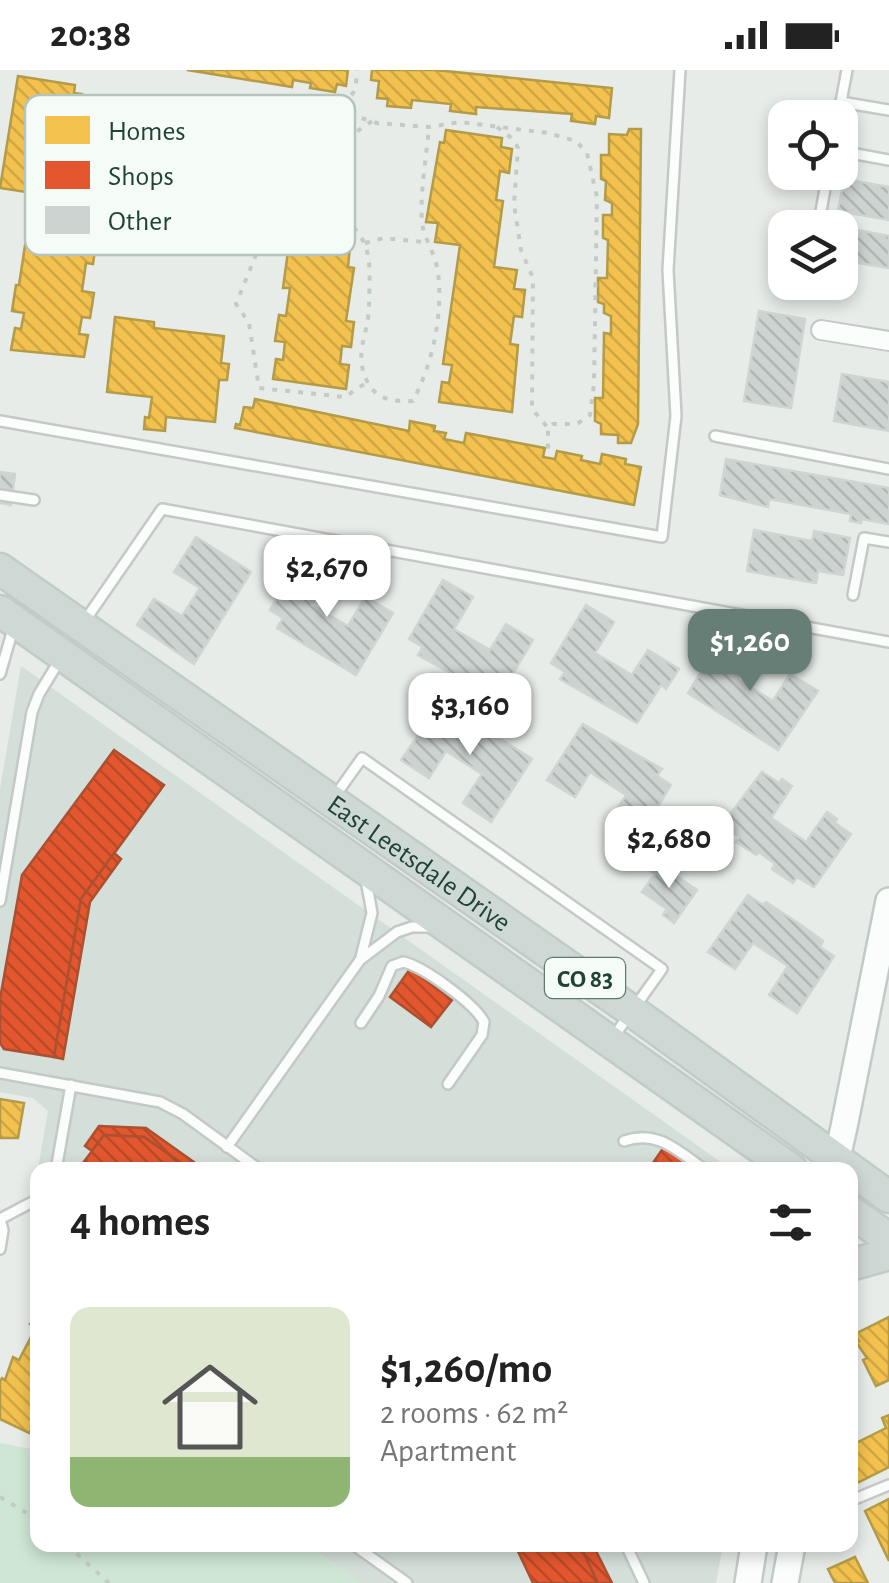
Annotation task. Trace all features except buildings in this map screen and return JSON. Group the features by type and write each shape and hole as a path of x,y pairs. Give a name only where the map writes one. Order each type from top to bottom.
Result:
{"main road":[{"name":"East Leetsdale Drive","path":"0,569 632,1011 830,1162"},
{"name":"East Leetsdale Drive","path":"8,617 781,1162"},
{"path":"836,1162 889,901"},
{"name":"CO 83","path":"858,1179 889,1197"},
{"path":"858,1217 889,1239"},
{"path":"858,1263 889,1254"},
{"path":"748,1583 753,1552"},
{"path":"785,1583 791,1552"}],"street":[{"path":"821,330 889,341"}],"lane":[{"path":"0,421 662,538 676,416 668,270 680,70"},
{"path":"841,100 847,70"},
{"path":"858,105 889,110"},
{"path":"858,154 889,160"},
{"path":"715,436 889,469"},
{"path":"0,495 34,500"},
{"path":"82,626 162,509 889,642"},
{"path":"854,595 864,538 889,542"},
{"path":"0,674 8,617"},
{"path":"0,900 32,712 63,655"},
{"path":"332,800 362,758 662,969 611,1041"},
{"path":"354,859 367,884 372,907 360,960"},
{"path":"227,1147 360,960 384,940 412,927 437,928 464,937"},
{"path":"361,1023 392,966 403,962 417,967 476,1010 484,1022 484,1032 448,1084"},
{"path":"0,1072 160,1102 249,1162"},
{"path":"57,1162 70,1084"},
{"path":"624,1141 639,1136 655,1137 693,1162"},
{"path":"0,1249 0,1220 30,1203"},
{"path":"858,1498 889,1485"},
{"path":"364,1552 407,1583"},
{"path":"629,1552 644,1583"}],"path":[{"path":"352,95 356,70"},
{"path":"355,112 372,122 429,126 460,122 494,124 576,141 591,164 597,197 594,384 590,415 577,424 553,424 548,428"},
{"path":"355,132 372,122"},
{"path":"494,124 518,148 514,204 522,250 534,278 532,409 548,428 548,450"},
{"path":"355,231 365,243 369,309 360,344 367,382 377,394 390,400 413,401 434,346 439,314 438,269 422,212 429,126"},
{"path":"365,243 384,238 404,242 428,240"},
{"path":"256,255 236,304 249,323 258,388 344,397 367,382"},
{"path":"0,1497 30,1515"},
{"path":"75,1552 109,1583"}],"shaded area":[{"path":"21,666 721,1162 39,1162 48,1111 33,1098 0,1092 0,789"},
{"path":"317,1552 722,1552 716,1583 361,1583"}],"green space":[{"path":"0,1443 30,1449 30,1552 317,1552 361,1583 0,1583"}]}
